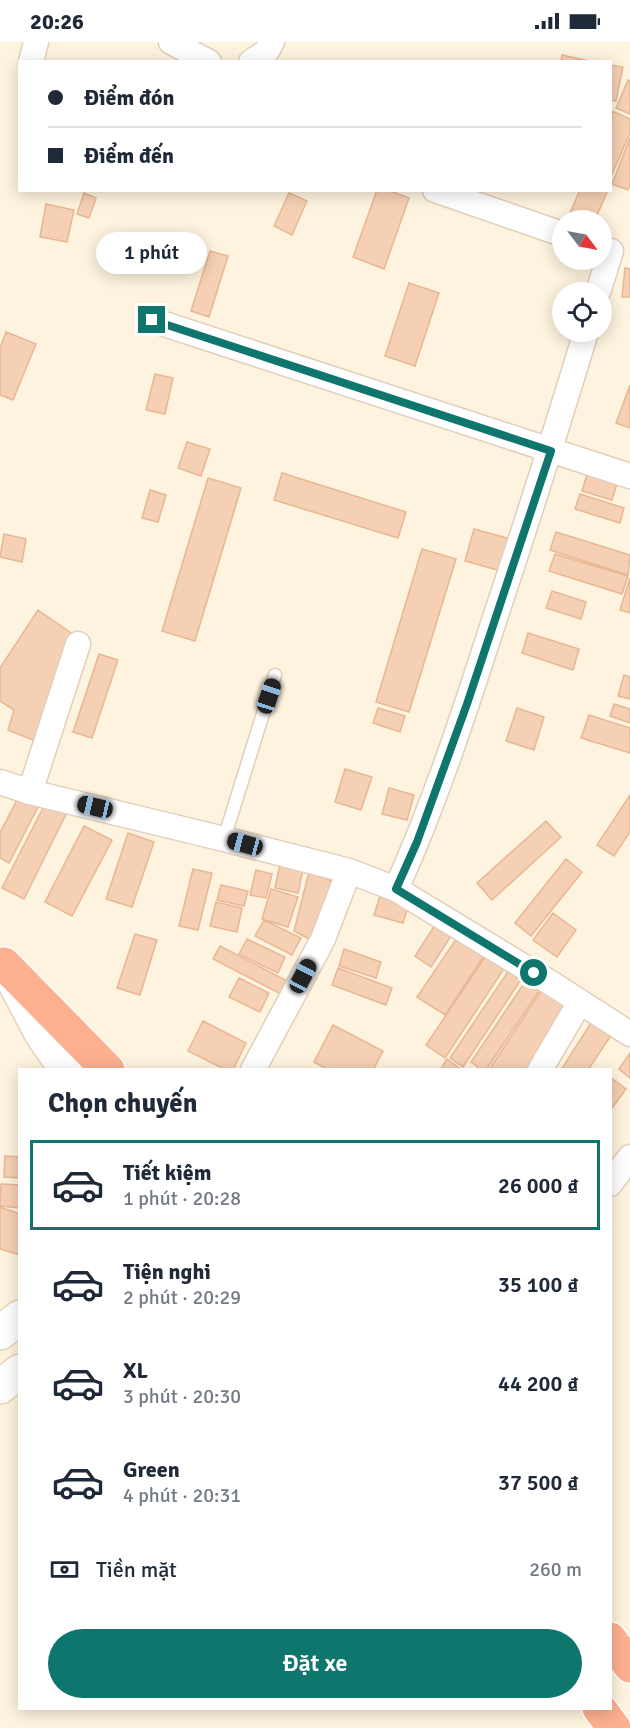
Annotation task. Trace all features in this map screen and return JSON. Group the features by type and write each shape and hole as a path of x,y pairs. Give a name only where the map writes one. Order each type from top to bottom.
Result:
{"highway":[{"path":"2,962 86,1068"},
{"path":"2,962 106,1068"},
{"path":"612,1642 630,1666"},
{"path":"600,1710 614,1728"}],"main road":[{"path":"2,962 41,1033 65,1068"},
{"path":"0,1333 18,1319"},
{"path":"0,1387 18,1373"}],"street":[{"path":"32,60 36,42"},
{"path":"171,42 205,60"},
{"path":"441,192 552,231"},
{"path":"602,282 614,252"},
{"path":"152,320 630,476"},
{"path":"396,889 417,842 467,704 551,451 583,342"},
{"path":"30,792 78,644"},
{"path":"0,782 30,792 348,871 396,889 630,1034"},
{"path":"254,1068 322,939 348,871"},
{"path":"541,1068 580,1002"},
{"path":"612,1181 630,1157"}],"lane":[{"path":"224,839 275,675"}],"building":[{"path":"562,55 585,60 561,60"},
{"path":"612,65 623,67 616,101 612,100"},
{"path":"628,80 630,81 630,114 616,108"},
{"path":"612,111 630,119 630,133 612,174"},
{"path":"630,138 630,185 628,190 612,184"},
{"path":"376,192 393,192 409,198 384,269 353,257"},
{"path":"579,192 607,192 599,210 571,210"},
{"path":"84,193 96,198 89,218 77,214"},
{"path":"289,193 307,201 292,235 274,226"},
{"path":"46,204 74,210 67,242 40,237"},
{"path":"210,251 228,256 209,317 191,311"},
{"path":"625,268 630,269 630,297 622,297"},
{"path":"409,283 439,293 415,366 385,356"},
{"path":"6,332 36,344 13,400 0,395 0,348"},
{"path":"155,374 173,378 165,414 146,410"},
{"path":"630,385 630,428 616,423"},
{"path":"187,442 210,449 201,476 178,468"},
{"path":"589,468 619,477 612,500 582,491"},
{"path":"282,473 406,512 398,538 274,500"},
{"path":"208,478 241,488 195,641 162,631"},
{"path":"150,490 166,495 158,522 142,518"},
{"path":"580,494 624,508 620,523 575,509"},
{"path":"474,529 514,540 505,572 465,561"},
{"path":"556,532 630,555 628,575 550,550"},
{"path":"4,534 26,539 22,562 0,557"},
{"path":"422,549 456,559 409,712 376,702"},
{"path":"555,554 628,576 622,594 549,571"},
{"path":"630,578 630,613 620,610"},
{"path":"552,591 586,602 581,619 546,608"},
{"path":"38,610 74,635 38,742 8,730 14,710 0,701 0,668"},
{"path":"528,633 579,649 573,670 522,653"},
{"path":"99,654 118,660 92,738 73,732"},
{"path":"624,675 630,677 630,699 618,696"},
{"path":"614,704 630,709 630,723 610,716"},
{"path":"378,708 405,716 400,732 373,723"},
{"path":"517,708 544,717 534,750 506,741"},
{"path":"589,715 630,728 630,753 581,738"},
{"path":"345,769 372,777 361,810 335,802"},
{"path":"389,788 414,795 407,820 382,814"},
{"path":"630,795 630,832 614,856 597,845"},
{"path":"19,796 39,805 9,863 0,858 0,833"},
{"path":"46,802 67,812 24,899 2,888"},
{"path":"546,821 561,837 492,900 477,883"},
{"path":"84,826 112,840 72,916 45,902"},
{"path":"128,833 154,842 132,907 106,899"},
{"path":"566,859 582,872 531,936 515,923"},
{"path":"280,864 303,869 298,893 275,888"},
{"path":"193,869 212,873 198,930 179,926"},
{"path":"256,870 272,874 266,898 250,895"},
{"path":"309,872 340,884 311,940 294,931"},
{"path":"221,885 248,891 244,906 217,900"},
{"path":"271,889 298,897 288,927 262,919"},
{"path":"380,896 409,904 403,923 374,915"},
{"path":"216,902 242,908 237,932 210,926"},
{"path":"553,913 576,930 557,957 533,940"},
{"path":"264,920 301,938 292,955 255,936"},
{"path":"435,925 451,936 431,967 415,956"},
{"path":"135,934 157,940 140,995 117,988"},
{"path":"457,938 484,956 445,1015 417,997"},
{"path":"247,939 285,957 278,973 239,954"},
{"path":"220,946 291,983 285,996 213,959"},
{"path":"344,949 381,962 376,978 339,966"},
{"path":"489,951 507,964 445,1058 426,1045"},
{"path":"511,967 524,975 463,1067 450,1058"},
{"path":"338,968 392,988 386,1005 332,985"},
{"path":"239,978 269,993 260,1012 229,997"},
{"path":"527,979 541,988 487,1068 479,1068 471,1062"},
{"path":"545,985 568,1002 533,1068 490,1068"},
{"path":"596,1015 616,1028 589,1068 562,1068"},
{"path":"203,1021 246,1043 234,1068 222,1068 188,1051"},
{"path":"333,1025 383,1051 374,1068 324,1068 314,1062"},
{"path":"630,1053 630,1078 619,1069"},
{"path":"447,1059 459,1068 441,1068"},
{"path":"612,1078 626,1089 612,1108"},
{"path":"5,1156 18,1157 18,1178 4,1177"},
{"path":"1,1184 18,1185 18,1208 0,1206"},
{"path":"0,1207 18,1213 18,1254 0,1249"}],"route":[{"path":"152,320 551,451 467,704 417,842 396,889 534,973"}]}
